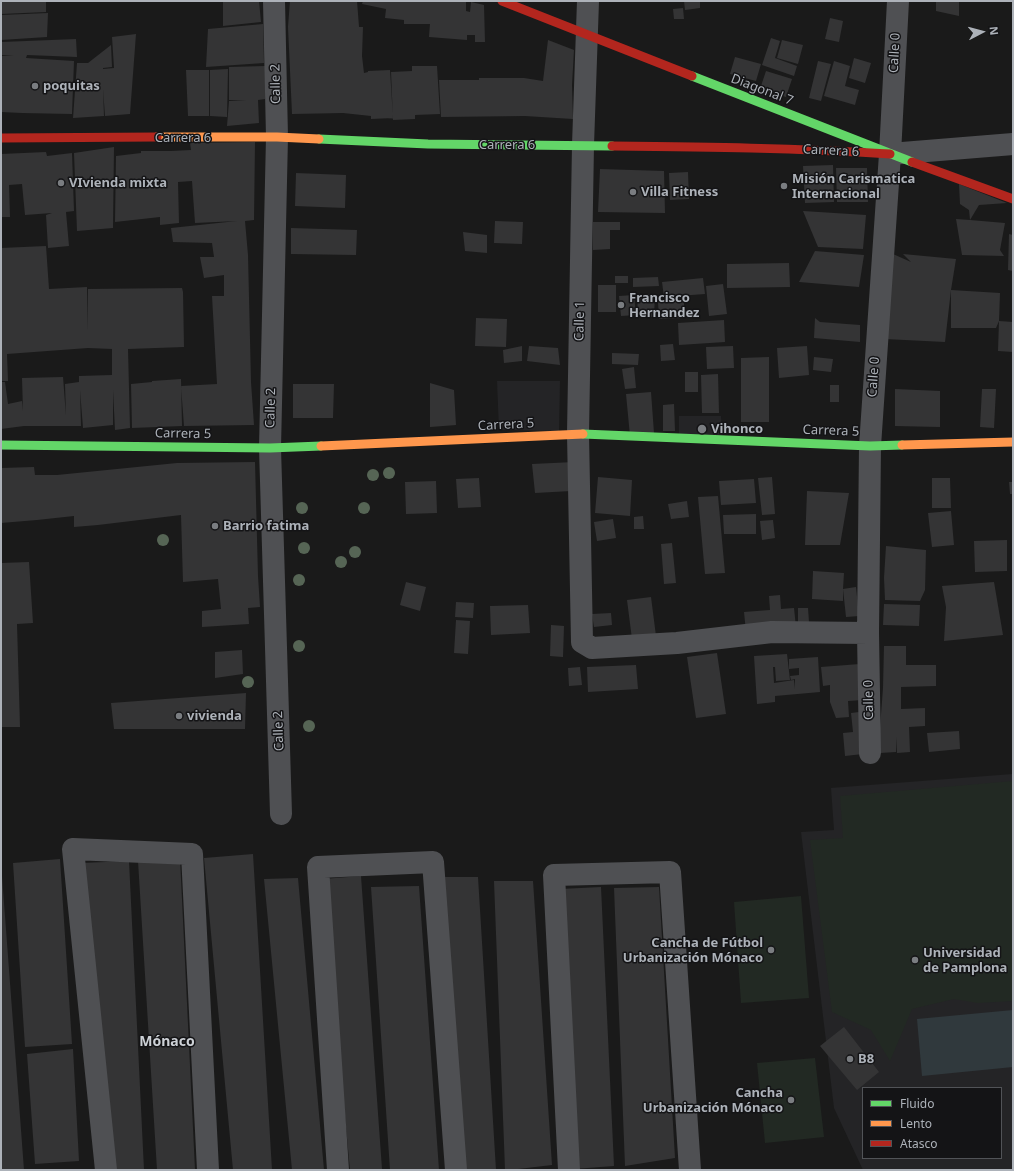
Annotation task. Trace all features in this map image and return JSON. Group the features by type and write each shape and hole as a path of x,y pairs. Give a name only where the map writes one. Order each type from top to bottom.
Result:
{"street":[{"name":"Calle 2","path":"274,1 277,137 270,448 281,814"},
{"name":"Diagonal 7","path":"502,1 890,154 1013,199"},
{"name":"Calle 1","path":"588,1 583,145 578,434 582,642 592,648 676,643 772,632 868,633"},
{"name":"Calle 0","path":"870,753 868,633 870,446 890,154 898,1"},
{"name":"Carrera 6","path":"1,138 277,137 428,144 764,148 890,154 1013,144"},
{"name":"Carrera 5","path":"1,445 270,448 578,434 870,446 1013,442"},
{"path":"106,1170 73,849 192,854 208,1170"},
{"path":"338,1170 318,867 433,862 456,1170"},
{"path":"569,1170 554,875 670,872 685,1170"}],"shaded area":[{"path":"497,381 560,381 559,431 499,430"},
{"path":"679,416 721,416 722,435 679,435"},
{"name":"Universidad de Pamplona","path":"1013,774 1013,1170 863,1170 834,1108 801,832 834,830 831,788"},
{"name":"Universidad de Pamplona","path":"1013,781 1013,1001 978,1003 954,999 912,1009 890,1061 871,1030 832,1012 810,840 843,838 840,796"},
{"name":"Cancha de Fútbol Urbanización Mónaco","path":"801,896 809,998 741,1003 734,902"},
{"path":"1013,1010 1013,1067 922,1076 917,1019"},
{"name":"Cancha Urbanización Mónaco","path":"815,1058 824,1137 765,1143 757,1063"}],"building":[{"path":"1,1 46,1 46,12 1,14"},
{"path":"223,1 259,1 261,22 223,26"},
{"path":"290,1 357,1 359,27 363,27 362,56 364,73 368,71 390,70 393,118 371,119 371,116 343,113 292,114 288,27"},
{"path":"363,1 460,1 466,2 466,11 470,12 471,2 484,5 485,42 475,42 475,35 467,35 467,40 429,37 430,24 404,24 404,20 385,18 386,9 362,4"},
{"path":"684,1 700,1 700,8 685,10"},
{"path":"936,1 959,1 959,16 936,11"},
{"path":"683,8 684,19 674,19 673,9"},
{"path":"48,13 47,37 1,40 1,15"},
{"path":"830,18 843,21 839,42 825,39"},
{"path":"263,24 264,63 206,67 208,29"},
{"path":"136,34 130,114 105,116 103,89 104,116 73,118 77,63 88,63 111,45 112,67 103,69 114,68 112,37"},
{"path":"771,38 780,41 775,58 797,66 794,76 762,65"},
{"path":"76,39 77,57 27,55 26,58 74,61 72,114 1,112 1,56 14,55 1,55 1,42"},
{"path":"548,40 574,50 572,85 573,119 525,116 441,117 439,80 524,78 543,81"},
{"path":"782,40 803,45 798,64 777,58"},
{"path":"735,57 761,64 756,81 730,74"},
{"path":"854,58 871,63 865,83 849,78"},
{"path":"818,61 831,64 821,101 809,98"},
{"path":"834,61 850,66 845,86 859,90 855,105 824,96"},
{"path":"265,66 265,99 258,100 259,123 227,126 229,101 246,100 229,100 229,67"},
{"path":"412,66 437,66 440,114 415,115 415,119 393,120 391,72 412,71"},
{"path":"228,69 227,117 210,116 210,70"},
{"path":"186,70 209,70 209,116 188,116"},
{"path":"766,71 792,79 786,97 760,89"},
{"path":"255,142 254,220 245,221 248,255 251,382 254,425 184,426 181,386 217,384 212,296 224,296 224,275 204,278 200,257 214,257 212,243 173,242 171,228 237,221 195,223 192,181 178,182 179,223 160,225 160,217 115,222 116,156 141,153 141,151 191,150 190,143"},
{"path":"114,147 113,228 77,231 74,153"},
{"path":"46,152 47,156 72,153 74,211 66,212 69,246 48,248 46,215 52,213 25,215 22,184 9,185 10,217 1,217 1,154"},
{"path":"833,165 834,202 805,203 803,166"},
{"path":"836,168 867,168 868,202 837,202"},
{"path":"600,169 664,171 665,213 598,212"},
{"path":"688,172 689,199 670,200 669,173"},
{"path":"296,173 346,175 345,208 295,206"},
{"path":"959,184 1007,203 979,205 970,220 969,210 960,204"},
{"path":"803,211 866,215 863,249 818,247"},
{"path":"956,219 1005,223 1000,250 1004,256 962,255"},
{"path":"495,221 523,222 522,244 494,243"},
{"path":"593,222 620,222 620,230 610,230 610,249 593,250"},
{"path":"291,228 357,230 356,255 291,254"},
{"path":"463,232 487,235 487,253 465,251"},
{"path":"1009,234 1013,235 1013,271 1008,270"},
{"path":"46,246 49,289 87,287 88,331 88,289 182,288 184,347 128,349 130,428 115,430 113,390 113,425 83,428 80,390 81,426 24,426 1,429 1,382 5,382 8,404 22,401 23,411 22,378 63,377 66,416 65,384 79,382 79,376 112,375 112,349 88,348 7,354 8,381 1,381 1,248"},
{"path":"815,251 864,255 859,287 799,282"},
{"path":"893,254 911,262 903,254 956,259 945,342 885,339"},
{"path":"789,263 790,287 727,288 727,264"},
{"path":"615,276 628,276 628,283 615,283"},
{"path":"658,277 659,286 633,287 633,278"},
{"path":"703,278 705,294 664,297 662,282"},
{"path":"723,284 727,314 709,316 706,286"},
{"path":"598,285 616,285 616,312 598,312"},
{"path":"951,290 1000,293 999,321 996,328 951,328"},
{"path":"638,294 655,294 654,317 637,316"},
{"path":"634,295 636,315 621,316 619,296"},
{"path":"684,301 684,318 659,319 658,302"},
{"path":"476,318 507,319 506,347 475,346"},
{"path":"815,318 820,322 860,325 860,342 814,338"},
{"path":"724,320 725,342 679,345 678,323"},
{"path":"999,321 1013,322 1013,352 998,351"},
{"path":"673,344 675,360 661,361 660,345"},
{"path":"522,346 522,361 504,363 503,350"},
{"path":"529,346 558,348 560,365 527,361"},
{"path":"733,346 734,368 707,369 706,347"},
{"path":"807,346 809,375 779,378 777,348"},
{"path":"612,353 639,354 638,365 612,364"},
{"path":"769,357 769,422 741,422 741,358"},
{"path":"814,357 833,359 831,372 813,370"},
{"path":"634,367 636,388 625,389 622,369"},
{"path":"685,372 698,372 698,392 685,392"},
{"path":"718,374 719,413 702,413 701,375"},
{"path":"181,379 182,426 132,428 131,384"},
{"path":"430,383 454,390 456,425 430,427"},
{"path":"293,384 334,384 333,418 293,418"},
{"path":"830,385 839,385 839,402 830,402"},
{"path":"895,389 940,391 940,427 895,426"},
{"path":"982,389 996,389 994,428 980,427"},
{"path":"651,392 654,433 630,436 626,394"},
{"path":"674,404 675,431 663,431 663,405"},
{"path":"255,462 260,607 248,608 249,624 202,627 202,611 221,609 218,579 183,582 181,515 74,527 74,516 1,523 1,468 34,467 35,475 57,475 177,463"},
{"path":"574,462 571,491 535,493 532,464"},
{"path":"598,477 632,480 630,516 595,513"},
{"path":"772,477 775,514 762,515 758,478"},
{"path":"479,478 481,507 458,508 456,479"},
{"path":"932,478 950,478 951,508 932,508"},
{"path":"754,479 756,503 721,505 719,481"},
{"path":"436,481 437,513 406,514 405,482"},
{"path":"1009,482 1013,482 1013,494 1010,494"},
{"path":"807,491 849,493 840,545 805,545"},
{"path":"718,496 725,573 705,574 698,497"},
{"path":"687,501 689,517 671,519 668,504"},
{"path":"951,511 954,545 932,547 928,513"},
{"path":"756,514 756,534 724,534 723,515"},
{"path":"643,516 644,529 634,529 634,517"},
{"path":"613,519 616,538 597,541 594,522"},
{"path":"773,520 775,538 762,540 760,521"},
{"path":"1007,540 1007,571 975,572 974,541"},
{"path":"672,543 676,583 664,584 661,544"},
{"path":"886,546 926,550 925,590 920,601 885,600 884,578"},
{"path":"29,562 33,623 17,624 20,727 1,727 1,563"},
{"path":"813,571 844,573 843,601 812,599"},
{"path":"406,582 426,587 420,611 400,605"},
{"path":"994,582 1003,635 944,641 946,607 942,586"},
{"path":"856,587 859,616 846,617 843,589"},
{"path":"780,595 781,609 794,608 796,627 746,632 744,612 770,610 769,596"},
{"path":"651,597 656,636 632,639 627,600"},
{"path":"456,602 474,603 473,618 455,617"},
{"path":"884,604 920,605 919,626 883,625"},
{"path":"528,605 530,633 491,635 490,606"},
{"path":"798,608 808,608 809,622 798,623"},
{"path":"611,613 612,625 594,627 592,614"},
{"path":"456,620 470,621 468,654 454,653"},
{"path":"551,625 564,626 563,657 550,656"},
{"path":"884,646 906,646 906,665 936,665 936,686 901,687 901,709 925,708 925,726 909,727 910,752 897,753 896,737 896,752 880,753"},
{"name":"vivienda","path":"242,650 243,674 215,678 215,652"},
{"path":"717,653 726,714 696,718 687,657"},
{"path":"787,654 790,680 776,681 775,667 773,667 774,683 794,680 795,689 795,679 791,680 790,676 799,675 799,668 789,669 789,659 818,657 820,692 775,696 775,702 757,704 754,656"},
{"path":"860,664 862,700 848,701 849,717 836,718 830,702 830,685 823,686 821,667"},
{"path":"636,665 638,689 588,692 587,667"},
{"path":"580,667 582,685 569,686 568,668"},
{"name":"vivienda","path":"246,693 245,729 114,729 111,703"},
{"path":"859,712 863,754 845,756 843,733 853,732 851,713"},
{"path":"959,731 960,749 929,752 927,733"},
{"path":"253,854 272,1170 233,1170 204,858"},
{"path":"180,858 195,1170 157,1170 138,861"},
{"path":"60,859 72,1044 25,1047 13,863"},
{"path":"129,861 144,1170 114,1170 81,863"},
{"path":"2,876 24,1170 1,1170"},
{"path":"361,876 382,1169 375,1170 350,1170 323,879"},
{"path":"439,877 478,877 496,1170 464,1170"},
{"path":"298,878 324,1170 292,1170 264,879"},
{"path":"494,881 533,881 552,1165 505,1170"},
{"path":"419,886 439,1170 390,1170 371,887"},
{"path":"601,887 614,1166 574,1169 560,889"},
{"path":"659,887 675,1158 625,1166 614,888"},
{"name":"B8","path":"844,1027 879,1072 857,1090 820,1046"},
{"path":"73,1049 79,1161 35,1164 27,1054"}],"traffic: fast":[{"path":"692,76 912,162"},
{"path":"319,139 428,144 612,146"},
{"path":"583,434 870,446 902,445"},
{"path":"1,445 270,448 321,446"}],"traffic: slow":[{"path":"157,137 277,137 319,139"},
{"path":"321,446 583,434"},
{"path":"902,445 1013,442"}],"traffic: jam":[{"path":"502,1 692,76"},
{"path":"1,138 157,137"},
{"path":"612,146 786,149 890,154"},
{"path":"912,162 1013,199"}],"place":[{"name":"poquitas","path":"35,86"},
{"name":"VIvienda mixta","path":"61,183"},
{"name":"Misión Carismatica Internacional","path":"784,186"},
{"name":"Villa Fitness","path":"633,192"},
{"name":"Francisco Hernandez","path":"621,305"},
{"name":"Vihonco","path":"702,429"},
{"name":"Barrio fatima","path":"215,526"},
{"name":"vivienda","path":"179,716"},
{"name":"Cancha de Fútbol Urbanización Mónaco","path":"771,950"},
{"name":"Universidad de Pamplona","path":"915,960"},
{"name":"B8","path":"850,1059"},
{"name":"Cancha Urbanización Mónaco","path":"791,1100"}],"district":[{"name":"Mónaco","path":"167,1042"}]}
